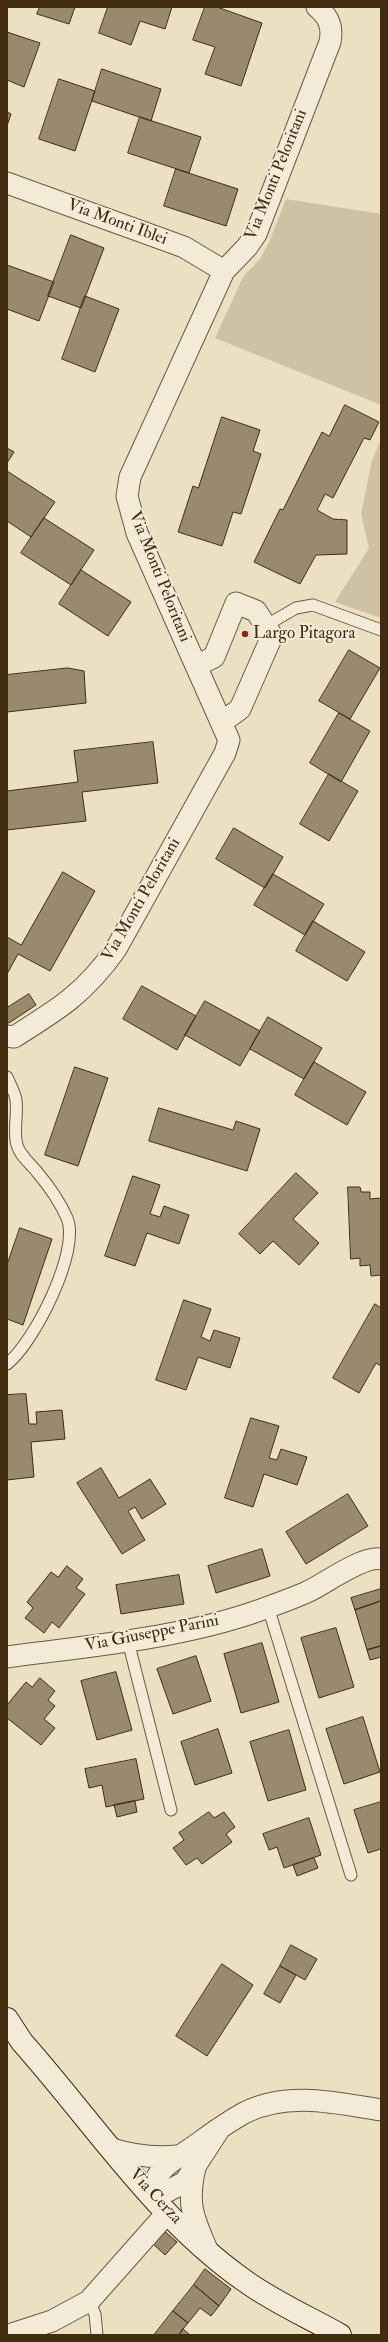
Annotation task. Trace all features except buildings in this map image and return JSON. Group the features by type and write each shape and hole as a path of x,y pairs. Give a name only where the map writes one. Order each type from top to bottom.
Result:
{"main road":[{"name":"Via Cerza","path":"7,2019 22,2042 150,2195 208,2252 245,2281 340,2335"}],"street":[{"name":"Via Monti Peloritani","path":"7,1036 14,1037 66,1004 100,971 116,949 225,753 228,740 222,722 137,533 127,496 130,477 224,271 247,247 256,234 330,42 331,24 325,14 317,7"},
{"name":"Via Monti Iblei","path":"7,183 184,248 224,271"},
{"path":"196,666 214,657 236,603 256,611 272,636 240,709 222,722"},
{"name":"Via Giuseppe Parini","path":"7,1657 128,1641 199,1628 268,1607 308,1591 355,1565 381,1559"},
{"path":"150,2195 154,2183 164,2168 177,2156 189,2150 220,2128 247,2112 291,2100 318,2100 381,2110"},
{"path":"150,2195 175,2188 184,2182 220,2128"},
{"path":"112,2149 127,2154 156,2158 177,2156"},
{"path":"195,2167 191,2183 190,2205 194,2221 208,2252"},
{"path":"8,2335 52,2321 89,2301 167,2213"}],"lane":[{"path":"265,626 296,608 314,605 381,630"},
{"path":"7,1078 16,1099 17,1145 21,1154 39,1174 67,1218 70,1232 69,1246 41,1320 16,1356 7,1364"},
{"path":"268,1607 351,1875"},
{"path":"128,1641 172,1810"},
{"path":"89,2301 95,2314 97,2335"}],"shaded area":[{"path":"286,199 381,214 381,405 215,338 243,277 260,259 270,240"},
{"path":"381,440 381,618 335,602 369,548 361,514 372,460"}],"place":[{"name":"Largo Pitagora","path":"245,634"}]}
